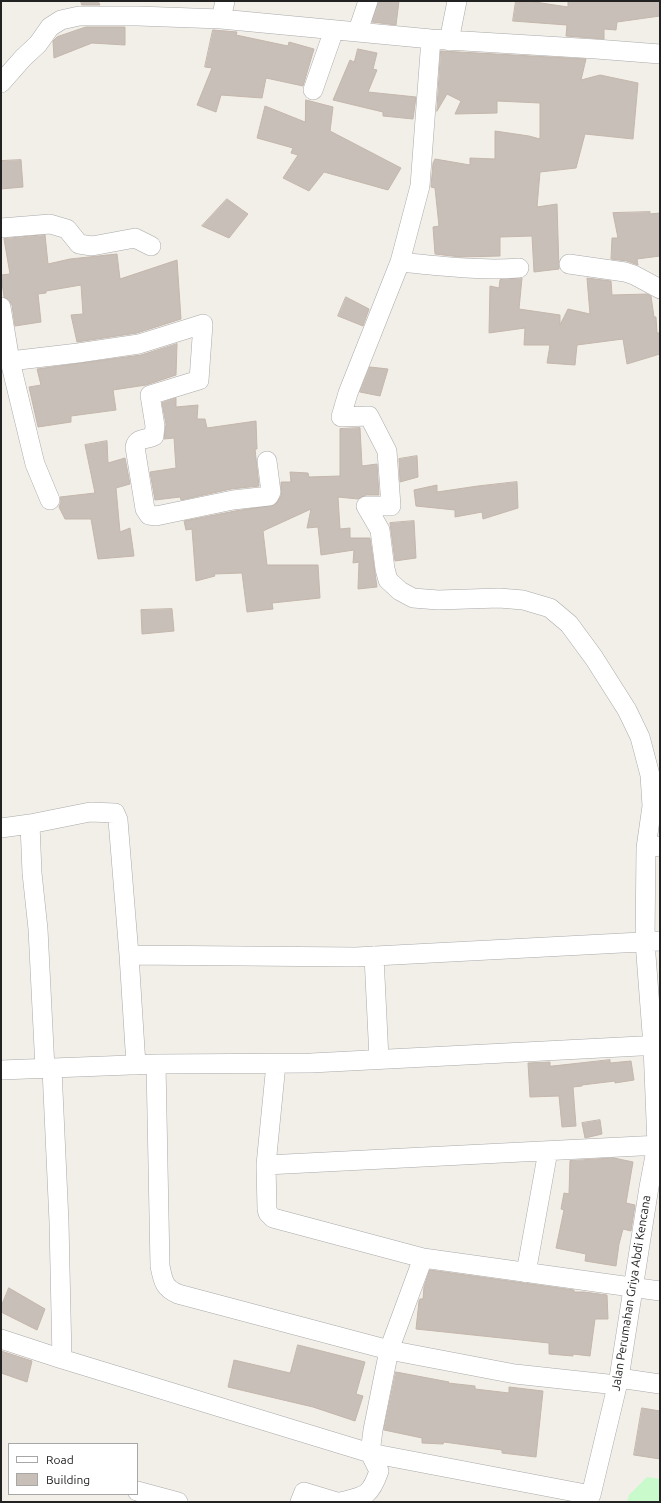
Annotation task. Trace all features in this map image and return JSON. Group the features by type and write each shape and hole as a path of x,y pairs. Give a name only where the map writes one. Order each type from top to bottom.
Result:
{"street":[{"path":"358,31 368,1"},
{"path":"457,1 440,40 420,186 400,262 499,270 519,268"},
{"path":"1,83 23,58 38,44 50,27 67,18 79,16 138,16 223,10 334,30 358,31 440,40 660,54"},
{"path":"313,90 334,30"},
{"path":"1,228 50,224 67,229 79,244 92,246 135,238 151,246"},
{"name":"Jalan Perumahan Griya Abdi Kencana","path":"1,1339 370,1453 591,1498 618,1382 648,1187 659,1145 651,853 652,806 650,775 652,747 640,737 627,710 594,658 569,624 550,608 524,600 499,598 438,600 413,598 400,591 388,580 385,569 380,530 366,506 391,506 387,451 369,416 341,417 348,393 400,262"},
{"path":"569,264 625,272 634,275 660,289"},
{"path":"1,307 10,361 36,464 50,500"},
{"path":"10,361 139,344 203,324 199,380 150,395 155,426 154,436 139,440 135,447 146,514 156,516 233,500 268,496 271,492 267,461"},
{"path":"1,828 90,812 115,813 118,820 136,1065"},
{"path":"30,824 32,873 38,929 59,1222 62,1359"},
{"path":"129,955 348,957 653,942"},
{"path":"374,956 379,1059"},
{"path":"1,1070 156,1064 276,1064 656,1046"},
{"path":"156,1064 160,1266 162,1277 169,1290 178,1294 389,1350 515,1374 660,1384"},
{"path":"276,1064 266,1166 267,1209 268,1213 273,1218 423,1258 660,1291"},
{"path":"266,1166 659,1145"},
{"path":"526,1272 548,1151"},
{"path":"340,1502 363,1496 370,1492 374,1485 378,1471 370,1453 373,1430 389,1350 423,1258"},
{"path":"138,1491 178,1502"},
{"path":"300,1502 304,1492 337,1502"}],"green space":[{"path":"647,1477 660,1479 660,1502 627,1502 629,1495"}],"building":[{"path":"81,1 98,1 100,5 82,5"},
{"path":"379,1 399,1 396,25 372,22"},
{"path":"516,1 528,1 568,7 568,1 660,1 660,16 617,22 616,30 604,29 604,39 566,36 567,25 513,21"},
{"path":"86,27 125,27 125,45 92,43 54,58 53,41 57,37"},
{"path":"213,30 237,32 236,35 288,46 289,42 314,49 303,86 266,78 262,98 221,95 216,112 197,105 212,68 205,67"},
{"path":"358,49 377,53 373,69 377,70 368,92 416,97 413,119 383,116 383,112 333,100 350,60 354,62"},
{"path":"441,51 586,59 581,80 600,75 638,83 633,139 585,134 576,168 540,172 537,207 557,204 559,269 534,272 532,236 500,237 500,256 460,257 435,254 433,227 439,226 435,188 431,187 433,163 435,159 470,165 470,158 495,159 495,131 540,139 540,103 497,101 497,113 455,114 461,101 447,94 437,111"},
{"path":"306,100 333,107 330,131 401,168 388,190 324,172 309,191 283,178 298,155 291,153 293,148 257,138 265,106 305,122"},
{"path":"21,160 23,187 1,189 1,161"},
{"path":"227,199 248,214 229,238 202,226"},
{"path":"650,212 650,214 660,213 660,256 637,259 638,265 627,261 611,259 612,238 618,238 613,213"},
{"path":"45,235 48,264 70,259 117,254 120,279 177,260 181,319 137,333 77,342 71,315 83,314 81,285 46,291 46,293 38,294 41,322 15,326 12,305 9,300 4,297 1,275 10,274 4,239"},
{"path":"522,278 519,309 560,315 560,325 568,309 590,314 587,278 611,281 612,295 647,294 651,296 654,317 656,317 657,333 660,333 660,354 627,364 623,339 577,345 575,365 547,363 550,345 524,345 525,328 489,333 490,286 499,288 500,280"},
{"path":"346,297 369,309 363,326 338,316"},
{"path":"177,344 176,375 146,385 113,390 116,410 71,416 71,422 38,427 29,387 41,385 37,369 141,355"},
{"path":"370,367 388,369 380,396 360,392"},
{"path":"176,398 176,407 198,405 197,419 205,419 207,428 256,421 257,449 255,449 259,486 231,489 181,500 180,497 155,500 150,472 176,468 174,438 164,439 166,424 162,403"},
{"path":"360,428 362,466 377,464 379,495 366,495 358,499 338,497 340,529 350,528 350,538 370,538 377,587 358,589 359,562 353,563 354,550 321,555 318,527 307,528 311,509 263,531 267,565 318,565 320,598 272,603 273,609 247,612 242,573 214,574 215,576 196,581 192,529 186,530 184,521 275,505 281,496 281,482 291,482 290,472 308,473 309,477 340,476 340,429"},
{"path":"107,441 108,463 125,458 130,484 116,488 120,532 130,528 134,556 98,559 91,519 65,519 59,507 61,502 60,497 95,493 85,445"},
{"path":"417,456 418,477 400,482 399,459"},
{"path":"517,482 518,508 483,519 482,512 455,517 455,510 416,506 414,490 437,485 437,492"},
{"path":"414,521 416,558 395,561 390,523"},
{"path":"172,609 174,631 142,634 141,610"},
{"path":"610,1060 610,1063 631,1061 634,1080 573,1087 576,1126 562,1127 559,1096 530,1097 528,1063 550,1062 550,1066"},
{"path":"600,1120 602,1134 585,1138 582,1123"},
{"path":"614,1158 633,1162 626,1203 635,1205 631,1231 623,1229 616,1266 585,1261 586,1254 556,1248 564,1210 561,1209 564,1193 569,1194 570,1161"},
{"path":"430,1270 574,1290 574,1292 607,1295 608,1319 595,1319 590,1356 549,1354 549,1343 416,1329 419,1301 420,1299 423,1299 424,1287"},
{"path":"9,1288 45,1309 37,1330 1,1312 1,1307"},
{"path":"298,1345 365,1362 356,1394 363,1396 355,1421 313,1407 228,1387 234,1360 290,1373"},
{"path":"1,1351 32,1361 27,1382 1,1373"},
{"path":"396,1372 449,1382 448,1383 475,1386 475,1389 509,1393 509,1387 543,1391 536,1457 502,1453 502,1450 444,1442 443,1444 422,1443 422,1438 384,1430"},
{"path":"642,1408 660,1411 660,1459 634,1455"}]}
